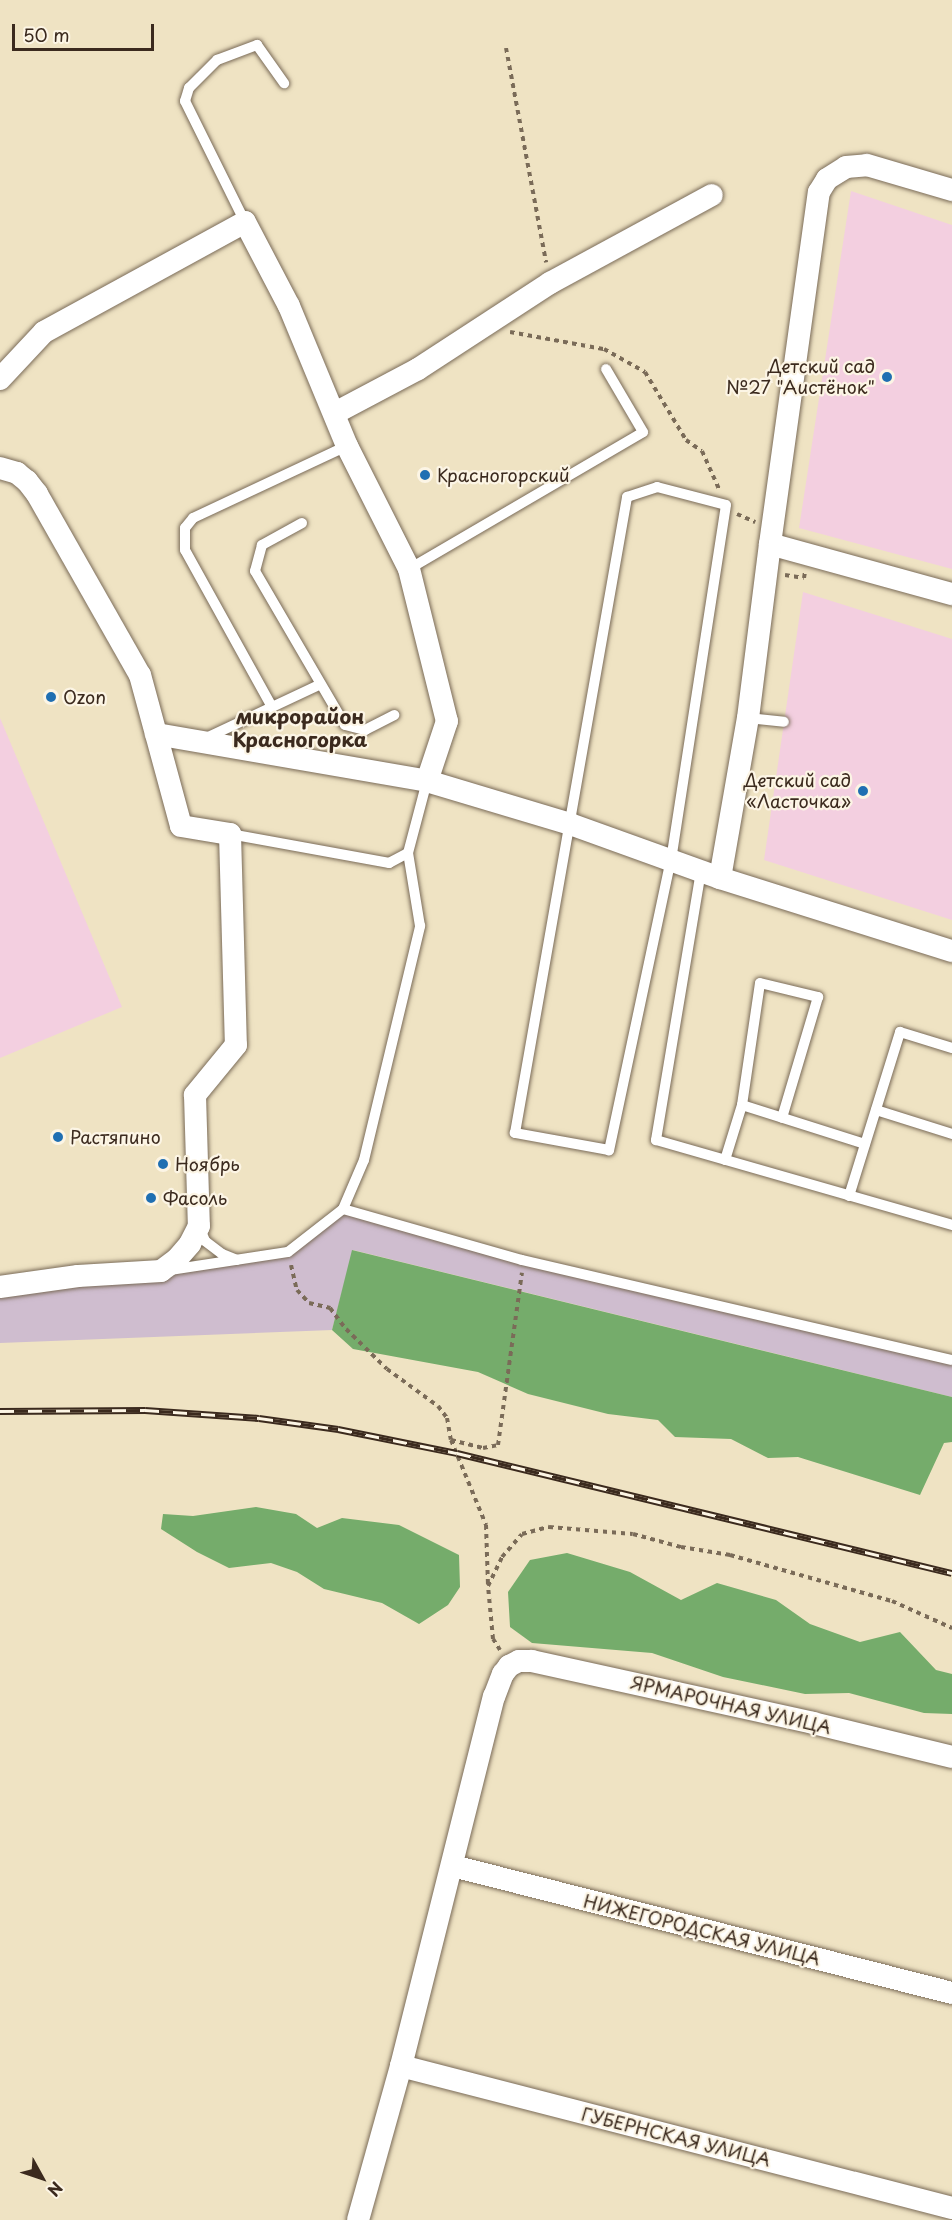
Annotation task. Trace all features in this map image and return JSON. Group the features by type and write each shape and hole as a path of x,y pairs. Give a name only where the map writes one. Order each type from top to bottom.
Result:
{"street":[{"path":"711,874 748,717 819,192 827,179 846,167 867,165 952,190"},
{"path":"335,413 418,369 550,283 712,195"},
{"path":"0,379 44,332 245,222 289,306 347,446 409,570 447,721 427,782"},
{"path":"0,468 16,473 27,481 37,494 140,675 181,826 230,834 236,1045 195,1095 199,1226 190,1244 177,1259 161,1271 78,1276 0,1287"},
{"path":"770,544 952,594"},
{"path":"156,734 427,782 570,824 711,874 952,951"},
{"name":"ЯРМАРОЧНАЯ УЛИЦА","path":"509,1666 519,1661 532,1661 813,1723 952,1757"},
{"path":"358,2220 401,2066 494,1697 503,1674 509,1666"},
{"name":"НИЖЕГОРОДСКАЯ УЛИЦА","path":"453,1866 952,1993"},
{"name":"ГУБЕРНСКАЯ УЛИЦА","path":"401,2066 952,2208"}],"lane":[{"path":"245,222 185,101 189,87 217,60 257,45 284,83"},
{"path":"409,570 643,432 606,369"},
{"path":"272,706 185,550 184,528 193,518 347,446"},
{"path":"657,487 726,505 671,859 609,1150 515,1133 627,496 657,487"},
{"path":"302,524 262,545 255,571 345,724 365,730 394,715"},
{"path":"198,741 320,685"},
{"path":"748,717 784,722"},
{"path":"161,1271 288,1252 343,1209 364,1160 420,926 408,853 427,782"},
{"path":"230,834 389,863 408,853"},
{"path":"711,874 656,1140 952,1225"},
{"path":"725,1160 742,1105 760,983 818,997 782,1118"},
{"path":"849,1196 900,1032 952,1048"},
{"path":"742,1105 865,1144"},
{"path":"876,1110 952,1134"},
{"path":"343,1209 522,1260 952,1360"},
{"path":"199,1226 206,1241 222,1254 237,1260"}],"path":[{"path":"506,48 550,283"},
{"path":"288,1252 297,1290 309,1303 330,1308 345,1329 387,1369 438,1406 447,1418 451,1440 486,1525 493,1638 509,1666"},
{"path":"451,1440 483,1448 498,1445 522,1260"},
{"path":"488,1586 502,1557 522,1534 549,1527 633,1534 681,1547 730,1555 891,1600 952,1628"}],"shaded area":[{"name":"Детский сад №27 \"Аистёнок\"","path":"851,191 952,225 952,569 799,528"},
{"name":"Детский сад «Ласточка»","path":"803,592 952,639 952,920 764,860"},
{"path":"0,718 122,1007 0,1058"},
{"path":"343,1209 522,1260 952,1360 952,1397 353,1250 332,1330 0,1343 0,1287 288,1252"}],"green space":[{"path":"352,1250 952,1397 952,1442 944,1443 920,1495 798,1457 768,1458 731,1439 675,1437 658,1420 608,1414 528,1394 478,1372 353,1349 332,1330"},
{"path":"256,1507 296,1514 317,1528 342,1518 399,1525 459,1555 460,1587 448,1605 419,1624 382,1603 324,1589 297,1572 271,1563 229,1568 197,1552 161,1529 163,1514 193,1516"},
{"path":"567,1553 630,1572 681,1600 717,1583 776,1600 810,1624 860,1642 900,1632 936,1670 952,1674 952,1714 924,1713 849,1693 805,1694 723,1677 652,1653 532,1643 510,1627 508,1592 530,1560"}],"railway":[{"path":"0,1411 145,1410 259,1418 338,1429 457,1453 952,1573"}],"place":[{"name":"Детский сад №27 \"Аистёнок\"","path":"887,377"},
{"name":"Красногорский","path":"425,475"},
{"name":"Ozon","path":"51,697"},
{"name":"Детский сад «Ласточка»","path":"863,791"},
{"name":"Растяпино","path":"58,1137"},
{"name":"Ноябрь","path":"163,1164"},
{"name":"Фасоль","path":"151,1198"}],"district":[{"name":"микрорайон Красногорка","path":"300,728"}]}
